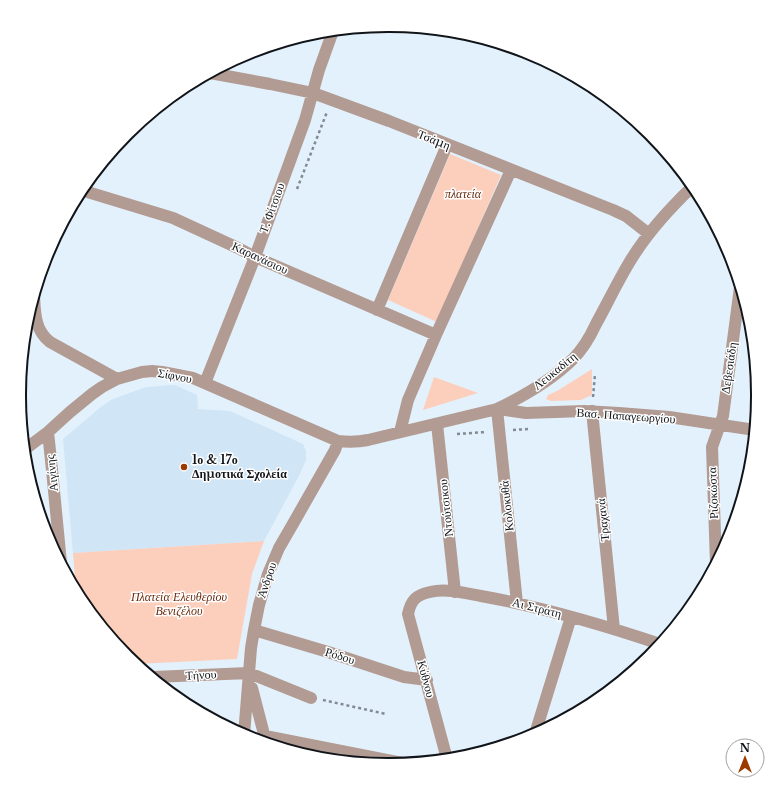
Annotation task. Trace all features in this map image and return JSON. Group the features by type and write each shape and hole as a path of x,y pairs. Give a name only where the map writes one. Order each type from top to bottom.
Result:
{"street":[{"name":"Τ. Φίτσιου","path":"205,383 255,256 305,120 319,70 331,37"},
{"name":"Τσάμη","path":"219,75 313,93 332,100 626,216 649,234"},
{"path":"377,310 447,145"},
{"path":"400,432 408,400 511,170"},
{"name":"Λευκαδίτη","path":"338,441 350,442 368,440 497,409 541,384 572,360 582,348 640,243 662,217 688,191"},
{"name":"Καρανάσιου","path":"88,192 172,218 436,335"},
{"name":"Δεβεσιάδη","path":"720,424 723,416 738,299"},
{"path":"36,312 38,325 45,338 117,379"},
{"name":"Σίφνου","path":"30,446 92,394 117,379 142,372 157,372 193,378 338,441"},
{"name":"Βασ. Παπαγεωργίου","path":"497,409 534,413 619,413 720,424 749,429"},
{"name":"Κολοκυθά","path":"497,409 517,603"},
{"name":"Τραχανά","path":"592,412 614,629"},
{"name":"Ντούτσικου","path":"437,424 455,592"},
{"name":"Ριζοκώστα","path":"716,551 712,453 714,441 720,424"},
{"name":"Αιγίνης","path":"48,432 59,547"},
{"name":"Άνδρου","path":"245,728 254,630 259,605 268,574 279,548 338,441"},
{"name":"Αι Στράτη","path":"413,600 420,595 430,592 441,590 455,592 517,603 614,629 654,642"},
{"name":"Κύθνου","path":"413,600 408,614 445,753"},
{"path":"538,725 571,617"},
{"name":"Ρόδου","path":"254,630 404,677 427,680"},
{"path":"250,673 311,698"},
{"path":"250,673 264,735"},
{"name":"Τήνου","path":"160,677 250,673"},
{"path":"289,743 369,757"}],"path":[{"path":"294,195 332,100"},
{"path":"593,389 595,374"},
{"path":"438,436 530,428"},
{"path":"311,698 386,714"}],"shaded area":[{"name":"1ο & 17ο Δημοτικά Σχολεία","path":"175,385 197,395 198,409 230,411 303,444 306,451 306,460 264,541 73,553 63,439 102,406 113,399 146,387"}],"green space":[{"name":"πλατεία","path":"450,154 501,175 437,322 388,300"},
{"path":"592,369 592,395 581,400 551,401 546,399 548,395"},
{"path":"434,377 478,393 423,410"},
{"name":"Πλατεία Ελευθερίου Βενιζέλου","path":"264,541 252,574 237,659 145,664 116,634 87,596 75,576 73,553"}],"place":[{"name":"1ο & 17ο Δημοτικά Σχολεία","path":"184,467"}]}
